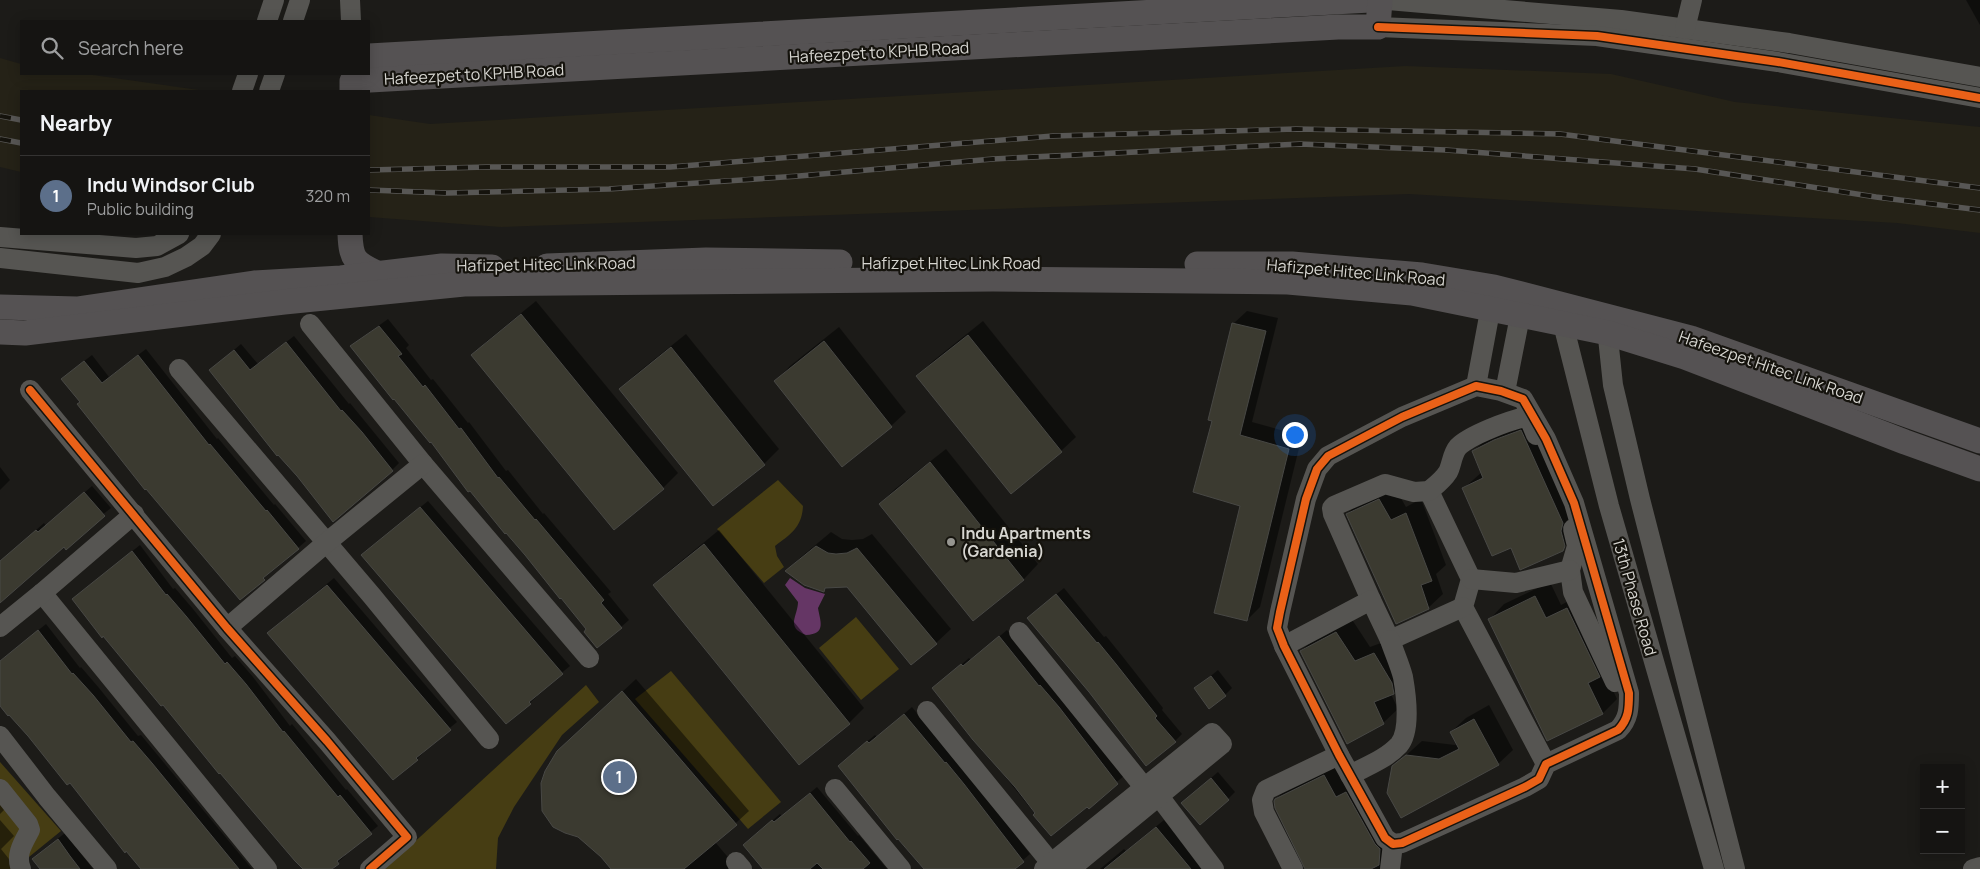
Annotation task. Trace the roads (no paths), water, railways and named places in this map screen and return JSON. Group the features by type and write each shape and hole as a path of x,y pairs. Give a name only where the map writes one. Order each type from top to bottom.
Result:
{"main road":[{"path":"370,56 1370,0"},
{"path":"1378,27 1380,0"},
{"name":"Hafeezpet to KPHB Road","path":"352,86 1318,28 1378,27"},
{"path":"350,235 351,251 356,262 378,274"},
{"name":"Hafizpet Hitec Link Road","path":"0,307 77,309 254,283 342,278 442,266 508,267 706,260 910,264 1292,264 1422,275 1492,298 1561,314"},
{"path":"0,332 25,333 293,301 454,284 483,283 993,279 1288,282 1492,298"},
{"name":"Hafeezpet Hitec Link Road","path":"1561,314 1607,324 1688,347 1980,441"},
{"name":"Hafeezpet Hitec Link Road","path":"1688,347 1905,442 1980,469"}],"street":[{"path":"267,20 274,0"},
{"path":"293,20 300,0"},
{"path":"350,0 351,20"},
{"path":"1388,0 1621,20 1788,43 1980,77"},
{"path":"1684,29 1692,0"},
{"path":"1378,27 1597,36 1778,62 1980,98"},
{"path":"242,90 248,75"},
{"path":"269,90 275,75"},
{"path":"0,237 136,248 157,246 177,235"},
{"path":"0,258 138,273 165,267 186,257 202,246 210,235"},
{"path":"1476,386 1492,298"},
{"path":"1504,392 1522,305"},
{"name":"13th Phase Road","path":"1561,314 1608,506 1714,869"},
{"path":"310,324 423,464 589,658"},
{"name":"13th Phase Road","path":"1607,324 1613,385 1734,869"},
{"path":"180,369 372,596 489,739"},
{"path":"1476,386 1504,392 1523,399 1546,439 1574,503 1629,693 1629,710 1625,723 1618,730 1546,764 1539,779 1525,787 1402,843 1393,844 1385,838 1339,755 1276,628 1306,499 1317,469 1328,456 1402,417 1476,386"},
{"path":"30,390 227,628 327,740 407,837 370,869"},
{"path":"1350,775 1391,754 1401,743 1406,730 1407,717 1403,676 1390,640 1332,514 1332,508 1385,484 1414,492 1429,491 1447,474 1454,453 1467,440 1510,421 1525,417 1531,423 1577,538 1576,552 1570,570 1574,592 1618,692 1616,713 1600,738"},
{"path":"227,628 326,543 423,464"},
{"path":"1429,491 1471,579 1463,607 1546,764"},
{"path":"1608,506 1640,499"},
{"path":"0,627 42,594 134,514"},
{"path":"1471,579 1516,583 1570,570"},
{"path":"42,594 266,869"},
{"path":"1284,646 1370,600"},
{"path":"1390,640 1463,607"},
{"path":"1019,632 1214,869"},
{"path":"928,711 1056,868 1151,791"},
{"path":"0,736 47,797 107,869"},
{"path":"1293,869 1264,812 1262,800 1266,790 1339,755"},
{"path":"0,789 28,824 30,830 21,846 18,860 21,869"},
{"path":"835,789 901,869"},
{"path":"1390,869 1393,844"},
{"path":"1973,869 1980,867"}],"railway":[{"path":"0,116 20,120"},
{"path":"370,170 487,167 670,167 1053,136 1296,129 1560,134 1980,188"},
{"path":"0,139 20,143"},
{"path":"370,190 447,193 609,189 799,176 993,159 1300,144 1446,150 1695,169 1876,197 1980,210"}],"place":[{"name":"Indu Apartments (Gardenia)","path":"951,542"},
{"name":"Indu Windsor Club","path":"619,777"}]}
